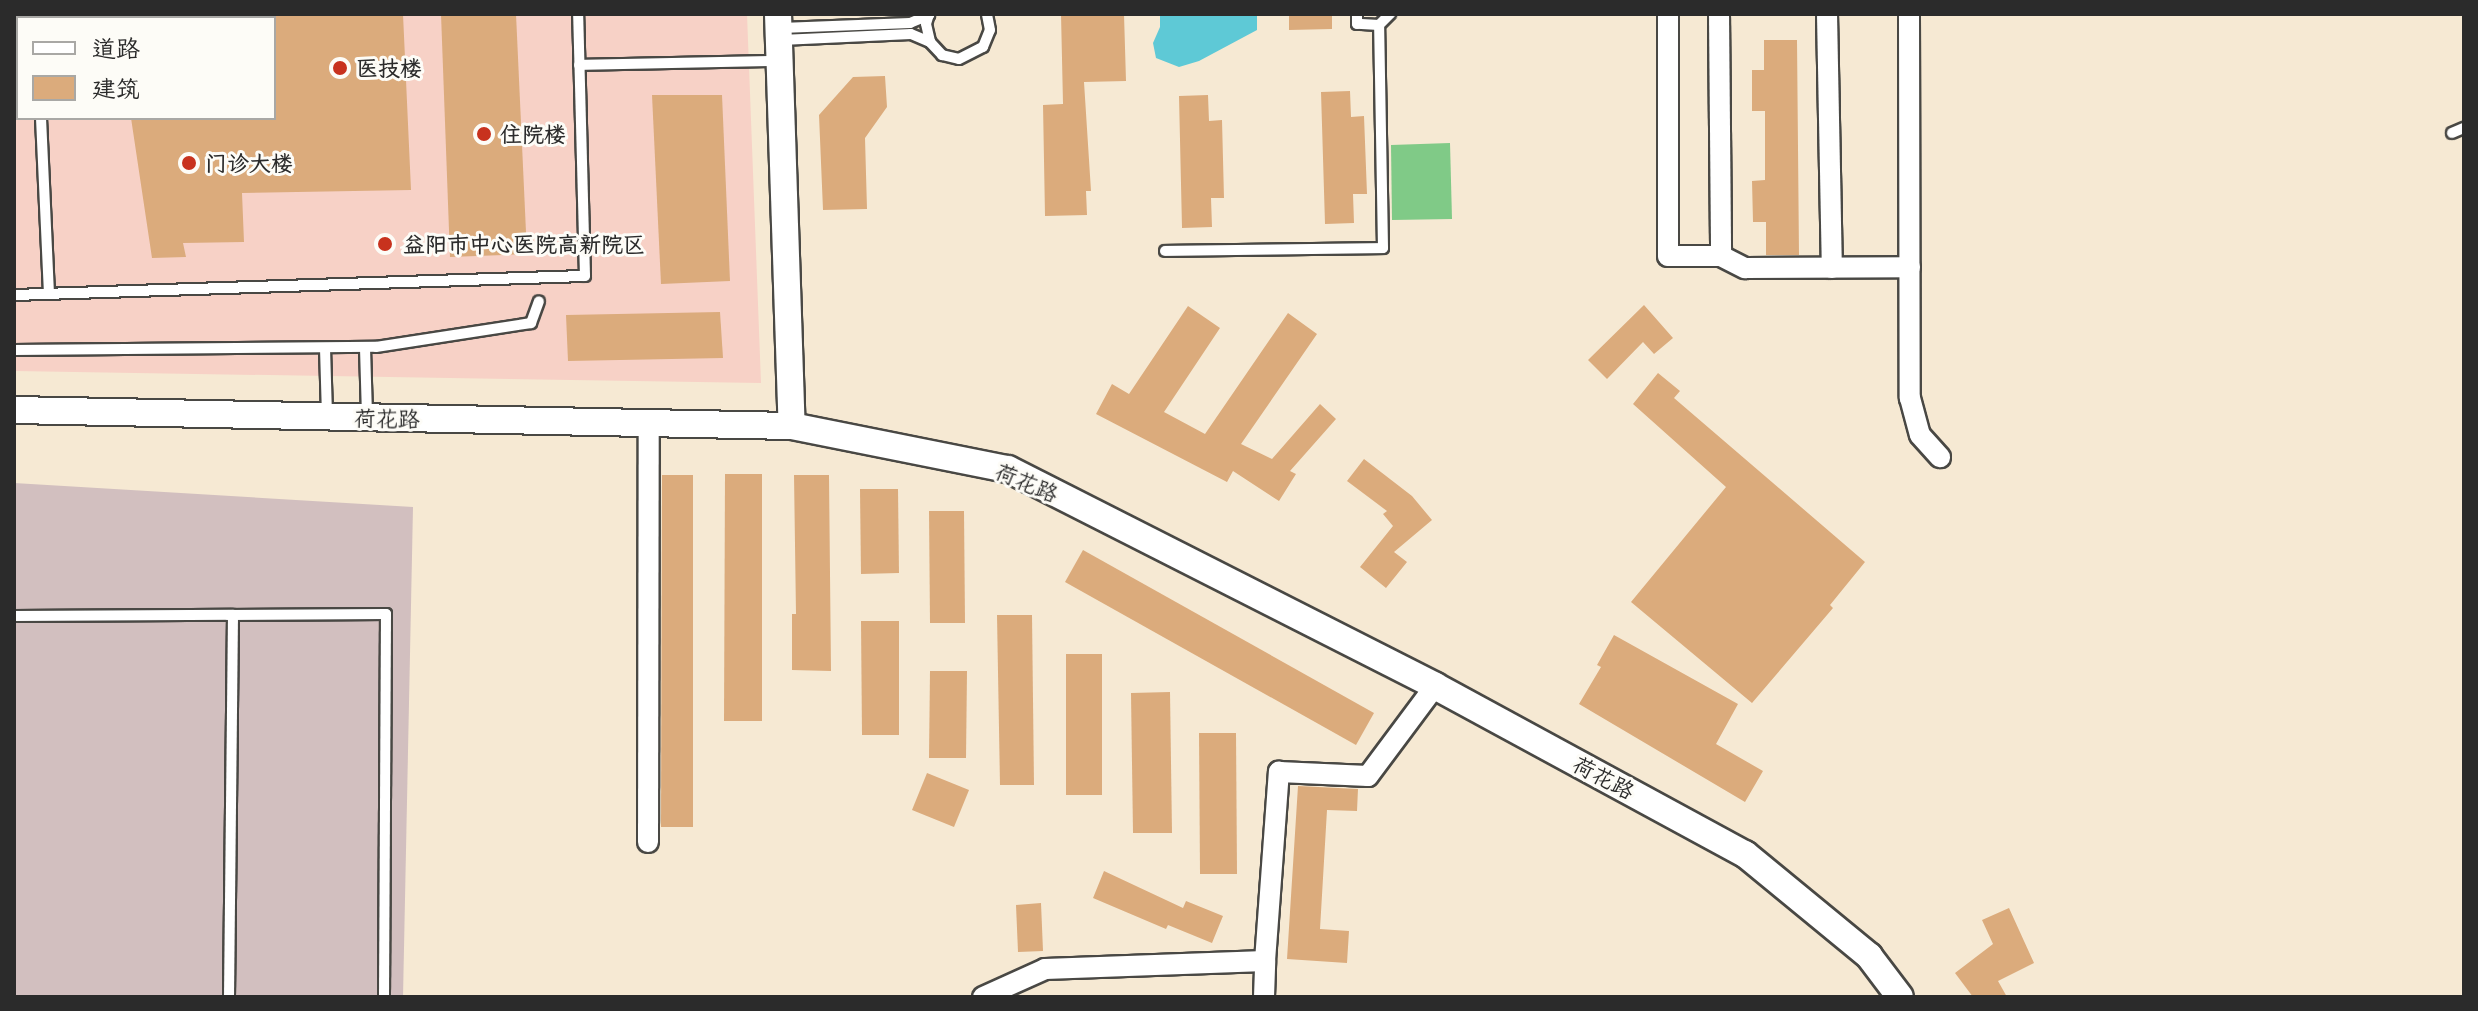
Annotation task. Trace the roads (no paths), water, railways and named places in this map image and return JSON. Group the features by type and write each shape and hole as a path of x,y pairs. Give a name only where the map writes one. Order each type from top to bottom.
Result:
{"street":[{"path":"1668,14 1668,256 1721,256 1745,268 1910,267"},
{"path":"1719,14 1721,256"},
{"path":"1827,14 1832,268"},
{"path":"1909,14 1910,398 1920,435 1940,457"},
{"path":"779,36 792,426"},
{"name":"荷花路","path":"14,410 792,426 1008,469 1435,686 1745,854 1869,956 1900,997"},
{"path":"648,842 649,423"},
{"path":"1264,997 1279,772 1368,776 1435,686"},
{"path":"983,997 1045,969 1265,961"}],"lane":[{"path":"14,295 585,276 578,14"},
{"path":"579,65 779,36 910,23 929,14 930,42"},
{"path":"779,36 911,34 930,42 942,55 968,57 988,39 987,14"},
{"path":"1357,14 1357,24 1379,25"},
{"path":"1165,251 1383,248 1379,25 1390,14"},
{"path":"41,120 49,294"},
{"path":"2452,133 2464,128"},
{"path":"14,350 365,348 531,323 539,301"},
{"path":"325,348 327,416"},
{"path":"365,348 367,417"},
{"path":"14,616 386,614 384,997"},
{"path":"226,615 233,615 229,997"}],"water":[{"path":"1160,14 1257,14 1257,30 1199,61 1179,67 1156,58 1153,43 1160,27"}],"place":[{"name":"医技楼","path":"340,68"},
{"name":"住院楼","path":"484,134"},
{"name":"门诊大楼","path":"189,163"},
{"name":"益阳市中心医院高新院区","path":"385,244"}]}
